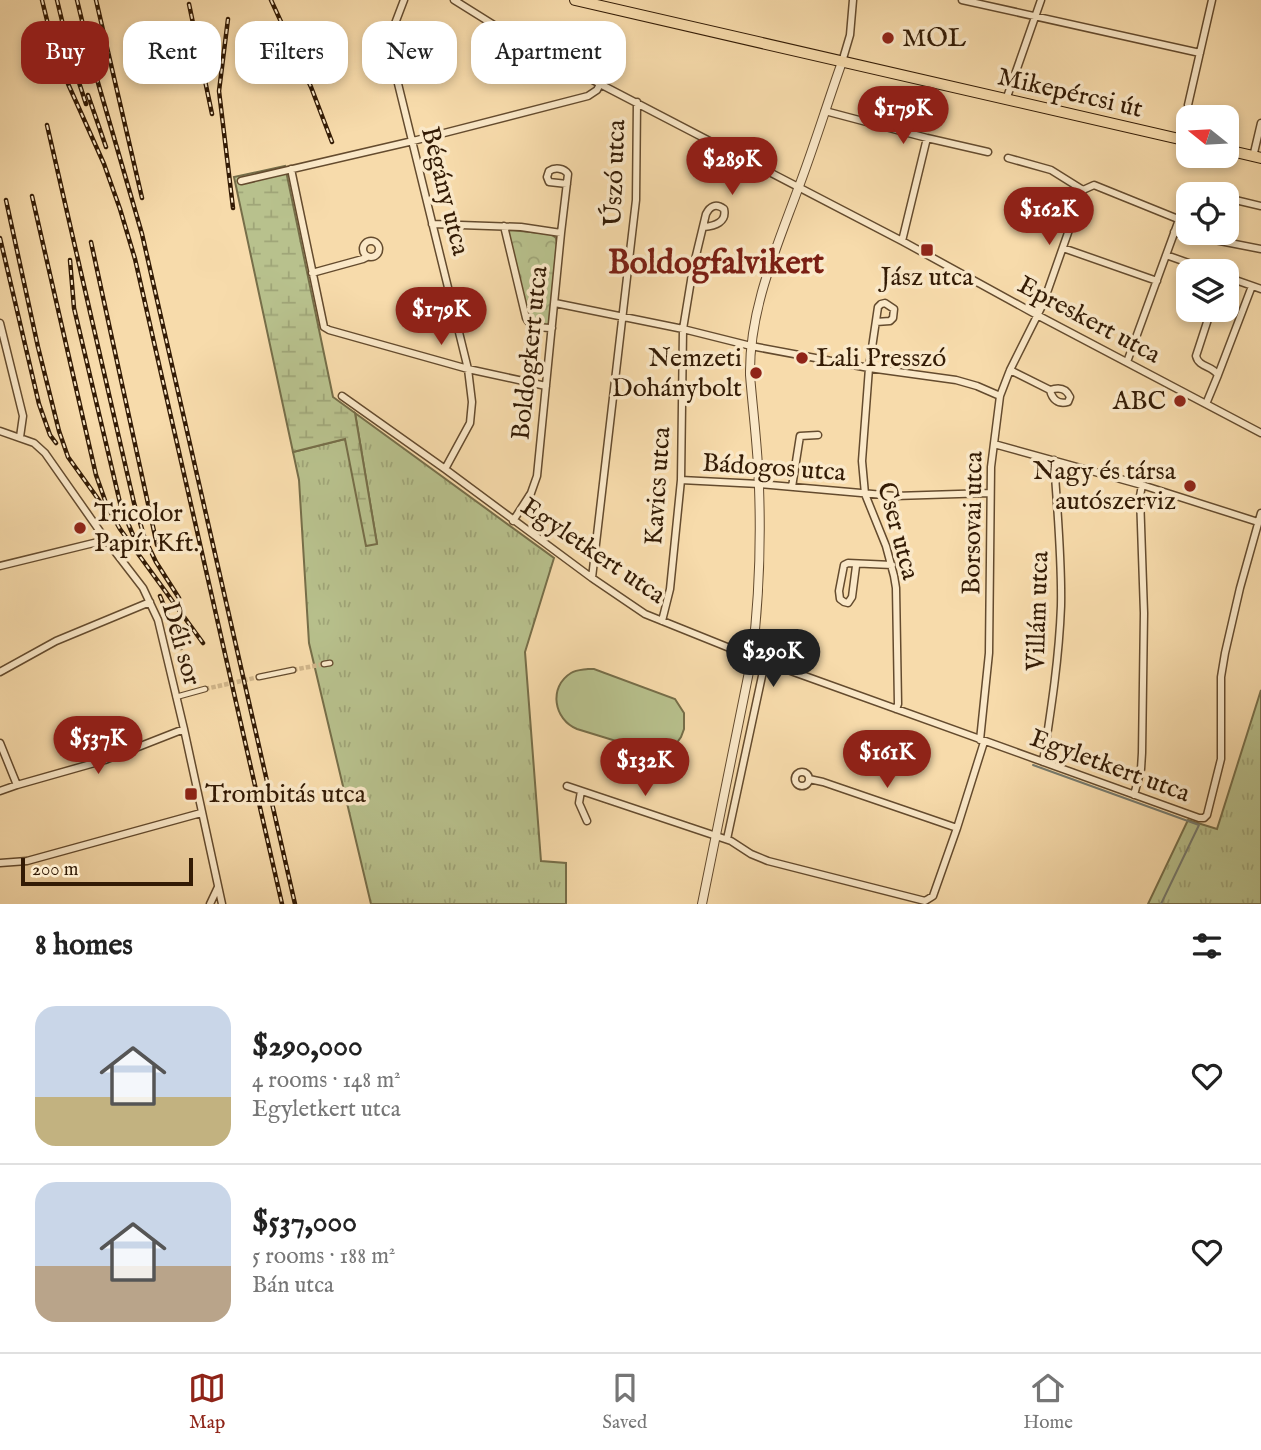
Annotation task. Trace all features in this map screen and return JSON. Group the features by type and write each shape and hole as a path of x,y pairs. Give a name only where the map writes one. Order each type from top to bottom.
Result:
{"main road":[{"name":"Mikepércsi út","path":"575,0 1176,138"},
{"path":"1239,153 1257,157"}],"street":[{"name":"Bégány utca","path":"404,0 391,34 390,51 468,369 472,402 470,424 445,469"},
{"path":"702,904 752,657 756,624 760,526 750,375 751,346 761,295 782,229 799,188 850,35 853,0"},
{"path":"962,0 1199,53"},
{"path":"1006,100 1041,0"},
{"path":"1188,105 1212,0"},
{"name":"Epreskert utca","path":"459,1 488,21"},
{"path":"241,181 588,96 597,90 600,84"},
{"name":"Epreskert utca","path":"602,84 1261,433"},
{"name":"Úszó utca","path":"592,578 636,200 636,103"},
{"path":"825,111 988,152"},
{"path":"1257,157 1261,123"},
{"path":"902,241 927,138"},
{"path":"1008,158 1051,170 1083,190 1094,185 1176,218"},
{"path":"291,169 324,327 468,369 546,386"},
{"name":"Boldogkert utca","path":"513,521 531,493 537,476 567,184"},
{"name":"Borsovai utca","path":"567,786 727,839 768,861 925,901 933,896 957,828 982,741 989,653 991,467 1000,396 1043,304 1083,190"},
{"path":"1239,201 1261,206"},
{"path":"432,224 504,226 561,233"},
{"path":"504,226 528,323 535,327 552,328"},
{"path":"1127,362 1176,226"},
{"name":"Kavics utca","path":"662,621 670,589 681,480 683,329 693,268 704,227"},
{"path":"1174,232 1261,248"},
{"path":"1063,248 1157,281"},
{"path":"1166,255 1177,259"},
{"path":"312,273 367,257"},
{"path":"1239,281 1261,289"},
{"path":"1206,404 1252,286"},
{"path":"555,303 751,346 869,368 956,380 1000,396"},
{"name":"Cser utca","path":"876,322 869,368 862,461 865,494 892,565 896,588 896,709"},
{"path":"1207,322 1196,356 1199,364 1216,371 1218,375"},
{"path":"0,323 23,416 20,437"},
{"path":"1010,370 1050,390"},
{"name":"Egyletkert utca","path":"342,396 636,609 765,662 1204,818 1210,809 1221,760 1221,677 1225,653 1258,522"},
{"name":"Déli sor","path":"0,431 34,443 45,453 143,588 150,602 158,620 184,729 222,904"},
{"path":"792,487 800,436 818,435"},
{"path":"994,444 1142,485 1258,522 1261,513"},
{"name":"Villám utca","path":"1043,762 1052,705 1060,614 1060,555 1054,460"},
{"name":"Bádogos utca","path":"681,480 895,496 990,493"},
{"path":"1134,795 1142,753 1142,485"},
{"path":"0,566 106,540"},
{"path":"856,566 852,597 848,603 844,603 840,599 839,591 844,565 892,565"},
{"path":"0,672 56,641 150,602"},
{"path":"727,839 765,662"},
{"path":"324,664 330,663"},
{"path":"259,677 293,670"},
{"path":"176,697 205,689"},
{"path":"0,791 105,760 184,729"},
{"path":"0,743 17,785"},
{"path":"809,779 957,828"},
{"path":"581,791 579,803 587,821"},
{"path":"0,863 27,861 201,813"},
{"path":"210,904 218,887"}],"green space":[{"path":"285,166 333,397 355,413 377,544 366,546 345,439 293,452 234,177"},
{"path":"508,231 551,234 556,238 547,326 536,325 527,317"},
{"path":"355,413 554,558 525,652 541,861 566,863 566,904 371,904 309,643 299,480 293,452 345,439 377,544"},
{"path":"588,669 675,699 684,713 684,729 676,744 655,753 569,725 559,711 559,686 571,673"},
{"path":"1261,690 1261,904 1148,904 1188,820 1217,829"}],"waterway":[{"path":"1033,765 1199,825 1161,904"}],"tunnel":[{"path":"293,670 324,664"},
{"path":"205,689 259,677"}],"railway":[{"path":"42,0 56,57 104,164 135,259 282,904"},
{"path":"57,0 86,104"},
{"path":"77,0 92,62 142,234 295,904"},
{"path":"96,0 142,198"},
{"path":"271,0 311,87 332,142"},
{"path":"189,4 212,114"},
{"path":"228,19 219,91 233,208"},
{"path":"88,95 106,147"},
{"path":"47,125 134,503 145,539 179,598"},
{"path":"32,196 96,475 107,506 120,529 203,643"},
{"path":"6,200 59,431 68,457 101,503"},
{"path":"0,238 39,404 50,435 56,443"},
{"path":"91,242 157,545"},
{"path":"70,260 74,308 121,507 133,535"},
{"path":"160,596 181,648"}],"place":[{"name":"MOL","path":"888,38"},
{"name":"Jász utca","path":"927,250"},
{"name":"Lali Presszó","path":"802,358"},
{"name":"Nemzeti Dohánybolt","path":"756,373"},
{"name":"ABC","path":"1180,401"},
{"name":"Nagy és társa autószerviz","path":"1190,486"},
{"name":"Tricolor Papír Kft.","path":"80,528"},
{"name":"Trombitás utca","path":"191,794"}],"district":[{"name":"Boldogfalvikert","path":"716,264"}]}
